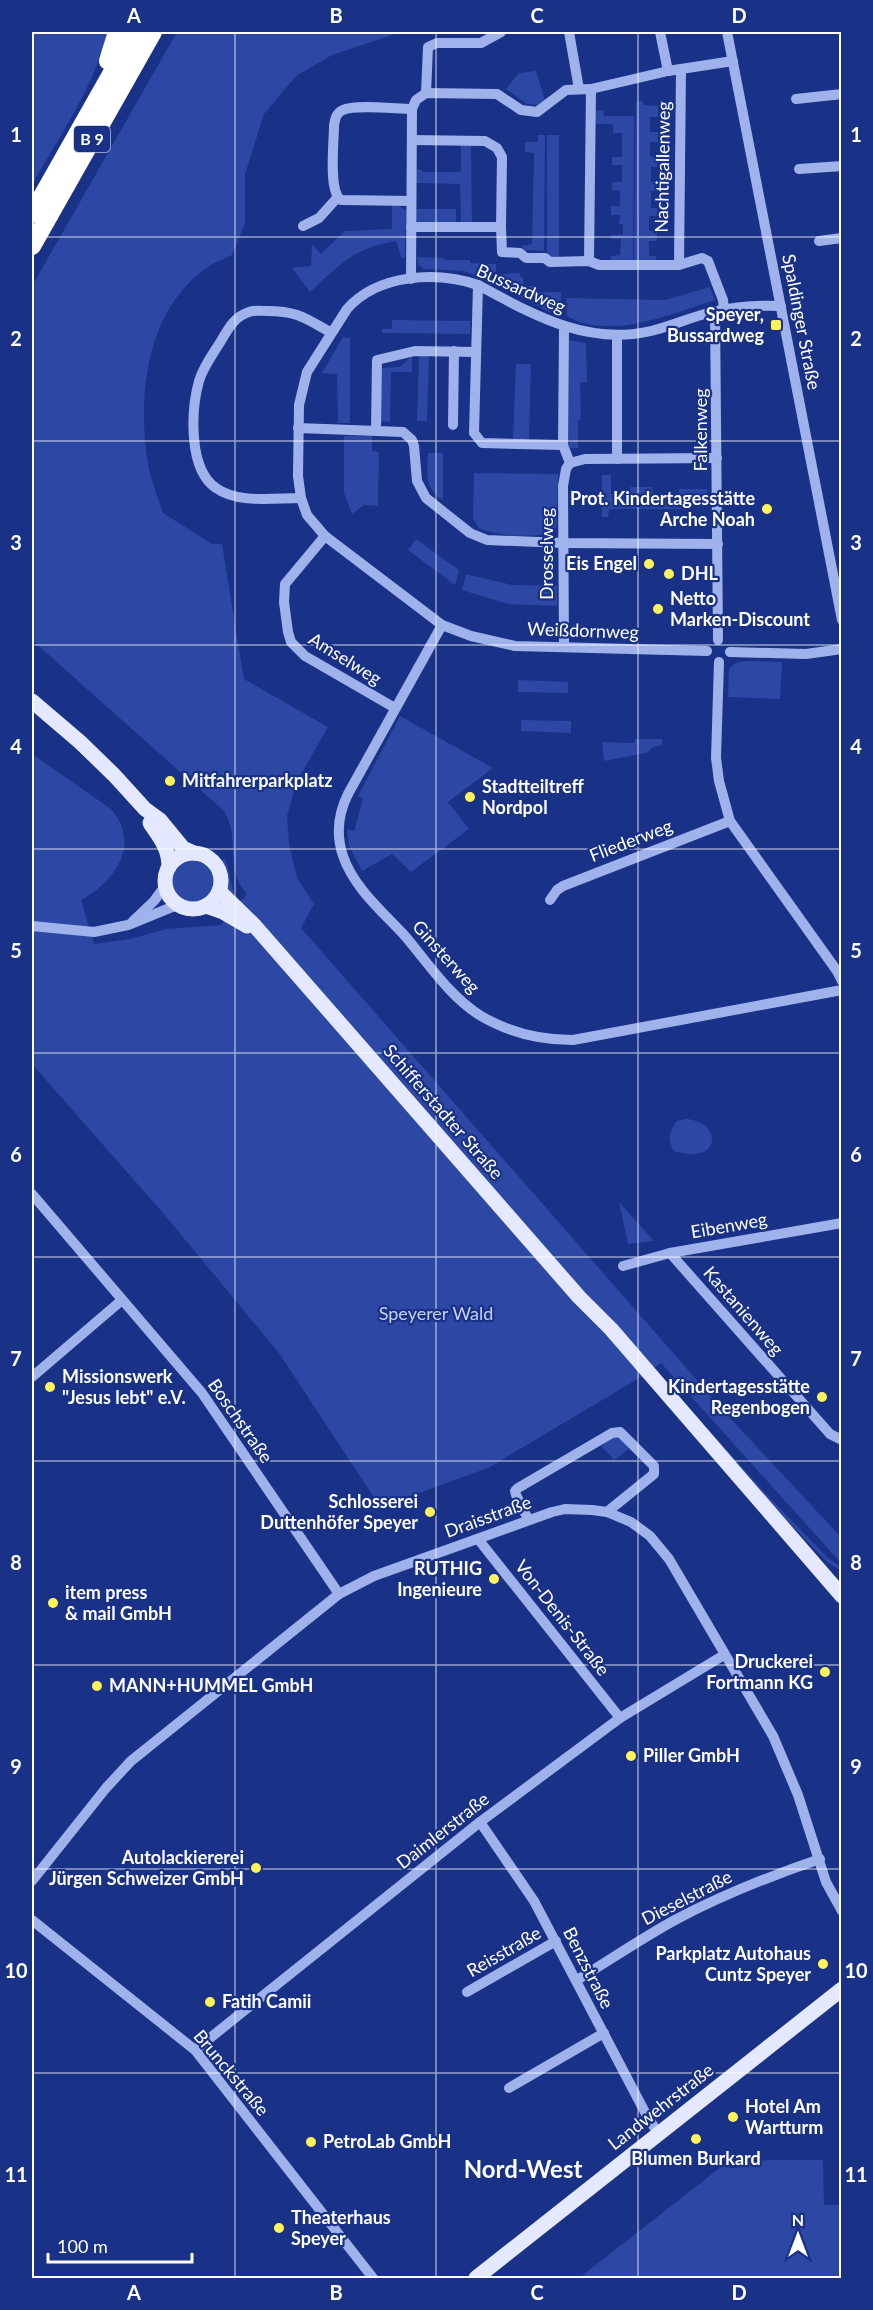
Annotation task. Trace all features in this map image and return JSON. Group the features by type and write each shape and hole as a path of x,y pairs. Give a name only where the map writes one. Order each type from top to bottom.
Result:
{"highway":[{"name":"B 9","path":"82,124 116,40 117,32"},
{"name":"B 9","path":"32,214 135,32"},
{"name":"B 9","path":"32,246 153,32"}],"main road":[{"path":"32,701 81,742 145,809 160,820 183,848 204,856 216,865 221,878 219,891 206,906 194,910 177,905 171,900 165,886 169,854 145,809"},
{"path":"169,867 180,856 194,853"},
{"name":"Schifferstadter Straße","path":"219,891 254,925 579,1297 611,1329 842,1596"},
{"name":"Schifferstadter Straße","path":"206,906 245,924 278,954"},
{"name":"Schifferstadter Straße","path":"772,1514 791,1528 842,1583"},
{"name":"Landwehrstraße","path":"476,2278 842,1989"}],"street":[{"path":"411,279 412,109 416,100 426,93 428,47 437,43 481,43 498,32"},
{"path":"569,32 579,89"},
{"path":"660,32 668,71"},
{"name":"Spaldinger Straße","path":"727,32 842,620"},
{"name":"Nachtigallenweg","path":"426,93 497,94 521,111 537,112 546,107 561,92 591,89 668,71 733,61"},
{"name":"Nachtigallenweg","path":"679,265 681,69"},
{"path":"588,261 591,89"},
{"path":"796,99 842,94"},
{"path":"337,198 333,185 334,126 338,114 342,110 354,108 412,109"},
{"path":"412,140 483,141 498,149 502,157 502,252 520,253 526,258 545,258 550,262 588,261 599,265 679,265 698,258 706,259 723,300 720,310"},
{"path":"799,169 842,166"},
{"path":"337,198 349,201 411,201"},
{"path":"303,226 318,218 337,198"},
{"path":"411,227 501,226"},
{"path":"819,241 842,238"},
{"name":"Bussardweg","path":"442,626 325,536 307,515 301,498 298,476 298,428 302,385 330,332 355,300 384,283 411,279 458,279 478,285 532,314 564,326 593,333 617,335 653,330 720,310 781,306"},
{"path":"478,285 474,434 482,443 563,445"},
{"name":"Falkenweg","path":"718,640 717,458 720,310"},
{"path":"301,498 237,497 216,489 208,482 199,470 196,461 195,422 198,389 203,371 230,325 249,312 293,312 330,332"},
{"path":"564,326 563,445 570,463 585,459 717,458"},
{"path":"617,335 617,459"},
{"path":"376,430 377,360 415,351 476,352"},
{"path":"453,425 454,351"},
{"path":"298,428 398,430 408,436 414,446 415,471 421,492 436,508 470,533 497,542 718,543"},
{"name":"Drosselweg","path":"564,647 564,477 570,463"},
{"name":"Amselweg","path":"325,536 285,584 284,602 291,642 305,656 395,708"},
{"name":"Weißdornweg","path":"442,626 515,646 707,651"},
{"name":"Ginsterweg","path":"442,626 342,806 338,831 343,856 356,881 455,994 482,1017 528,1036 573,1040 842,990"},
{"path":"718,640 726,643 730,652 725,660 719,662 712,661 707,651 710,644 718,640"},
{"path":"730,652 806,654 842,649"},
{"path":"719,662 716,758 719,782 730,821 795,910 842,981"},
{"name":"Fliederweg","path":"550,900 563,886 730,821"},
{"path":"128,925 154,901 165,886"},
{"path":"32,926 94,932 128,925 177,905"},
{"name":"Boschstraße","path":"32,1194 207,1400 339,1594"},
{"name":"Eibenweg","path":"622,1266 670,1253 842,1223"},
{"name":"Kastanienweg","path":"670,1253 830,1434 842,1440"},
{"path":"32,1377 122,1300"},
{"path":"528,1519 516,1495 515,1491 518,1488 612,1433 620,1432 654,1466 656,1471 607,1512"},
{"name":"Draisstraße","path":"32,1881 106,1788 131,1761 339,1594 375,1576 528,1519 565,1509 607,1512 631,1522 657,1544 676,1569 773,1736 798,1795 832,1894 842,1911"},
{"name":"Von-Denis-Straße","path":"478,1539 620,1718"},
{"name":"Daimlerstraße","path":"195,2050 480,1822 620,1718 724,1655"},
{"name":"Benzstraße","path":"480,1822 519,1878 556,1941 658,2133"},
{"name":"Dieselstraße","path":"577,1980 673,1921 704,1905 751,1884 820,1859"},
{"name":"Brunckstraße","path":"32,1920 195,2050 373,2278"},
{"name":"Reisstraße","path":"467,1992 556,1941"},
{"path":"509,2088 604,2033"}],"green space":[{"path":"32,32 108,32 85,91 32,185"},
{"name":"Speyerer Wald","path":"177,32 401,32 332,55 296,76 264,114 245,174 245,224 232,255 208,267 187,285 170,307 158,331 145,386 145,443 157,497 163,513 212,544 222,544 244,679 328,727 297,781 287,816 289,844 297,878 314,904 301,928 731,1419 841,1537 841,1563 661,1363 654,1368 764,1492 828,1558 841,1567 840,1570 827,1562 753,1485 651,1371 488,1468 397,1501 379,1505 279,1353 163,1213 32,1064 32,754 111,809 120,822 124,835 124,848 120,861 105,883 81,900 94,944 130,939 166,929 221,925 231,913 235,901 242,900 247,894 237,879 231,829 224,811 32,640 32,286"},
{"path":"536,71 545,100 538,105 527,104 506,89 519,73"},
{"path":"636,101 643,101 643,105 658,106 658,117 650,117 650,132 658,132 658,142 650,142 650,157 657,157 657,167 651,167 651,182 658,182 658,191 651,191 651,208 657,208 658,216 649,216 649,231 657,231 657,241 649,241 649,256 656,256 656,260 634,260"},
{"path":"603,110 604,116 634,116 633,260 611,260 611,256 620,255 621,239 611,239 611,235 623,235 623,224 619,224 620,215 611,215 611,206 620,206 620,190 612,190 612,182 622,182 622,165 612,165 612,157 622,157 622,133 613,133 613,124 596,124 595,111"},
{"path":"538,135 545,135 544,251 525,250 522,246 532,244 534,153 525,152 525,142 538,142"},
{"path":"547,135 559,135 559,257 551,257 547,252"},
{"path":"471,144 472,224 461,223 460,184 416,183 416,169 423,172 461,172 461,145"},
{"path":"392,206 399,206 406,211 405,257 402,259 396,241 369,248 339,265 310,292 292,268 311,266 312,244 321,254 345,231 392,229"},
{"path":"415,209 456,209 456,223 419,223 416,220"},
{"path":"417,257 496,264 497,285 464,271 424,269 419,265"},
{"path":"520,273 520,277 523,277 523,286 537,286 537,292 561,292 561,311 557,314 549,312 500,286 500,274"},
{"path":"710,287 715,300 641,323 602,326 584,323 567,316 566,298 665,300"},
{"path":"392,320 470,321 470,334 382,333 382,329 392,329"},
{"path":"343,337 350,338 350,423 338,423 337,374 322,373"},
{"path":"567,340 586,343 587,382 580,382 581,419 578,420 578,448 570,448 567,442"},
{"path":"412,356 412,372 391,372 390,422 381,421 381,368 400,367"},
{"path":"419,356 429,356 427,421 417,421"},
{"path":"516,364 531,364 529,440 513,440"},
{"path":"344,436 372,436 372,451 379,452 378,506 364,505 352,514 344,493"},
{"path":"428,453 443,453 443,500 432,491 428,480"},
{"path":"474,473 558,474 555,530 540,535 517,536 494,533 478,527 473,518"},
{"path":"602,475 611,475 611,494 630,494 630,487 652,487 653,494 679,494 679,489 707,489 707,504 683,504 683,509 609,509 608,517 602,517"},
{"path":"416,539 459,570 455,585 408,550"},
{"path":"466,574 512,585 557,586 557,606 508,604 462,590"},
{"path":"744,661 782,662 780,699 728,697 729,669 734,664"},
{"path":"518,680 568,682 568,693 518,692"},
{"path":"400,716 493,768 448,802 469,829 411,872 392,854 362,871 349,846 347,829 354,831 363,799 358,796"},
{"path":"521,720 571,721 571,733 521,731"},
{"path":"635,739 662,739 662,745 653,747 646,753 604,761 602,742 634,743"},
{"path":"192,857 208,864 215,880 208,896 192,903 176,896 169,880 176,864"},
{"path":"224,858 234,892 231,898 223,878"},
{"path":"686,1119 707,1127 711,1134 712,1142 701,1153 690,1154 674,1151 672,1147 670,1136 672,1129 677,1121"},
{"path":"619,1202 654,1241 628,1244"},
{"path":"613,1436 622,1437 631,1447 614,1460 601,1446"},
{"path":"769,2160 823,2160 824,2205 841,2205 841,2278 579,2278 726,2163 730,2168 737,2168 741,2163"}],"place":[{"name":"Speyer, Bussardweg","path":"776,325"},
{"name":"Prot. Kindertagesstätte Arche Noah","path":"767,509"},
{"name":"Eis Engel","path":"649,564"},
{"name":"DHL","path":"669,574"},
{"name":"Netto Marken-Discount","path":"658,609"},
{"name":"Mitfahrerparkplatz","path":"170,781"},
{"name":"Stadtteiltreff Nordpol","path":"470,797"},
{"name":"Missionswerk \"Jesus lebt\" e.V.","path":"50,1387"},
{"name":"Kindertagesstätte Regenbogen","path":"822,1397"},
{"name":"Schlosserei Duttenhöfer Speyer","path":"430,1512"},
{"name":"RUTHIG Ingenieure","path":"494,1579"},
{"name":"item press & mail GmbH","path":"53,1603"},
{"name":"Druckerei Fortmann KG","path":"825,1672"},
{"name":"MANN+HUMMEL GmbH","path":"97,1686"},
{"name":"Piller GmbH","path":"631,1756"},
{"name":"Autolackiererei Jürgen Schweizer GmbH","path":"256,1868"},
{"name":"Parkplatz Autohaus Cuntz Speyer","path":"823,1964"},
{"name":"Fatih Camii","path":"210,2002"},
{"name":"Hotel Am Wartturm","path":"733,2117"},
{"name":"Blumen Burkard","path":"696,2139"},
{"name":"PetroLab GmbH","path":"311,2142"},
{"name":"Theaterhaus Speyer","path":"279,2228"}],"district":[{"name":"Nord-West","path":"523,2170"}]}
